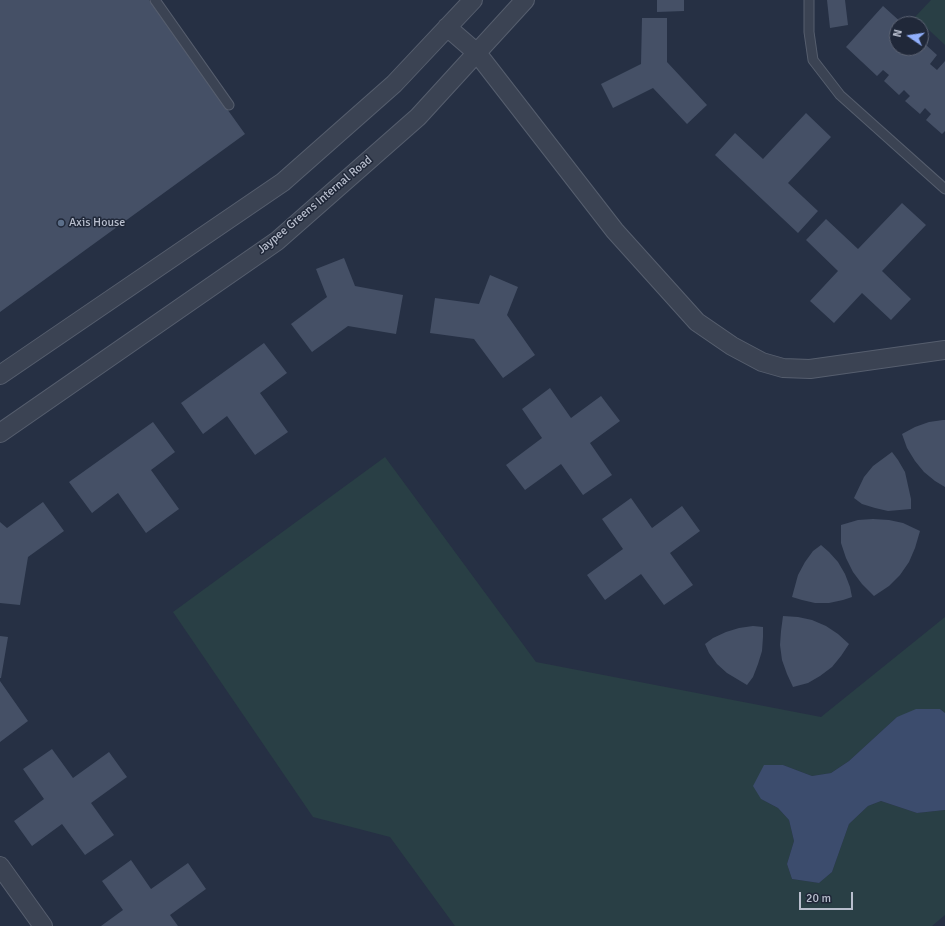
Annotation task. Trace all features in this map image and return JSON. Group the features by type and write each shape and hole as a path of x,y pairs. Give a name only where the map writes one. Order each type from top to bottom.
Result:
{"street":[{"path":"0,375 283,182 394,84 473,0"},
{"name":"Jaypee Greens Internal Road","path":"0,433 277,241 418,117 525,0"},
{"path":"447,27 477,53 615,231 697,322 732,346 762,362 783,368 810,369 945,350"},
{"path":"0,866 43,926"}],"lane":[{"path":"155,0 229,105"},
{"path":"809,0 809,32 813,60 840,95 945,189"}],"green space":[{"path":"931,0 945,0 945,45 929,30 929,16 916,16"},
{"path":"385,457 536,662 821,717 945,617 945,713 940,709 897,717 849,761 831,773 812,776 783,765 761,799 778,808 789,820 794,841 787,864 792,879 819,883 832,872 849,824 868,806 881,801 917,813 945,810 945,915 932,926 455,926 390,837 313,817 173,612"}],"water":[{"path":"916,709 940,709 945,713 945,810 917,813 881,801 868,806 849,824 832,872 819,883 792,879 787,864 794,841 789,820 778,808 761,799 753,786 764,765 783,765 812,776 831,773 849,761 897,717"}],"building":[{"name":"Axis House","path":"0,0 149,0 245,134 0,312"},
{"path":"657,0 684,0 684,11 657,12"},
{"path":"827,0 845,0 848,25 830,28"},
{"path":"883,6 894,16 889,16 889,56 929,56 929,48 937,55 930,64 937,70 945,61 945,131 942,134 926,120 931,114 925,108 920,114 905,101 910,96 904,90 899,95 884,81 889,75 883,70 877,76 846,47"},
{"path":"642,18 667,18 667,62 707,105 687,124 653,88 613,108 601,84 641,64"},
{"path":"806,113 831,137 788,183 818,211 798,233 715,155 735,133 763,159"},
{"path":"902,203 926,225 882,271 911,299 891,320 862,293 834,323 810,301 838,271 806,240 826,219 858,249"},
{"path":"344,258 355,286 403,295 396,334 348,326 312,352 291,324 327,297 316,269"},
{"path":"490,275 518,287 507,315 535,355 503,378 474,339 430,333 435,298 479,304"},
{"path":"264,343 287,373 260,393 288,432 255,455 227,416 203,434 181,403"},
{"path":"550,388 571,418 601,396 620,421 590,443 612,475 583,495 561,464 525,490 506,465 542,438 522,409"},
{"path":"945,420 945,487 924,472 915,461 907,448 902,434 929,422"},
{"path":"153,422 175,452 151,470 179,509 146,533 118,493 92,513 69,482"},
{"path":"892,452 905,472 911,499 911,509 888,511 862,504 854,498 864,477 873,466"},
{"path":"631,498 652,528 682,506 700,531 670,553 693,585 664,605 641,574 605,600 587,575 623,549 602,519"},
{"path":"43,502 64,531 28,557 20,605 0,603 0,522 7,528"},
{"path":"873,519 903,523 920,531 909,562 900,575 889,586 874,596 853,572 841,543 841,525 858,520"},
{"path":"821,545 838,562 845,574 852,597 829,603 815,603 792,597 798,575 805,562 813,551"},
{"path":"783,616 812,620 826,626 849,644 832,667 808,683 793,687 782,660 780,645"},
{"path":"753,626 763,627 762,651 753,677 747,685 727,673 717,664 709,653 705,644 713,638 726,632"},
{"path":"0,636 8,637 1,678 0,678"},
{"path":"0,681 28,721 0,742"},
{"path":"52,749 73,778 109,752 127,777 91,803 114,835 85,855 62,824 32,846 14,821 44,799 23,769"},
{"path":"131,860 151,889 188,863 206,889 170,915 178,926 101,926 123,910 102,881"}],"place":[{"name":"Axis House","path":"61,223"}]}
